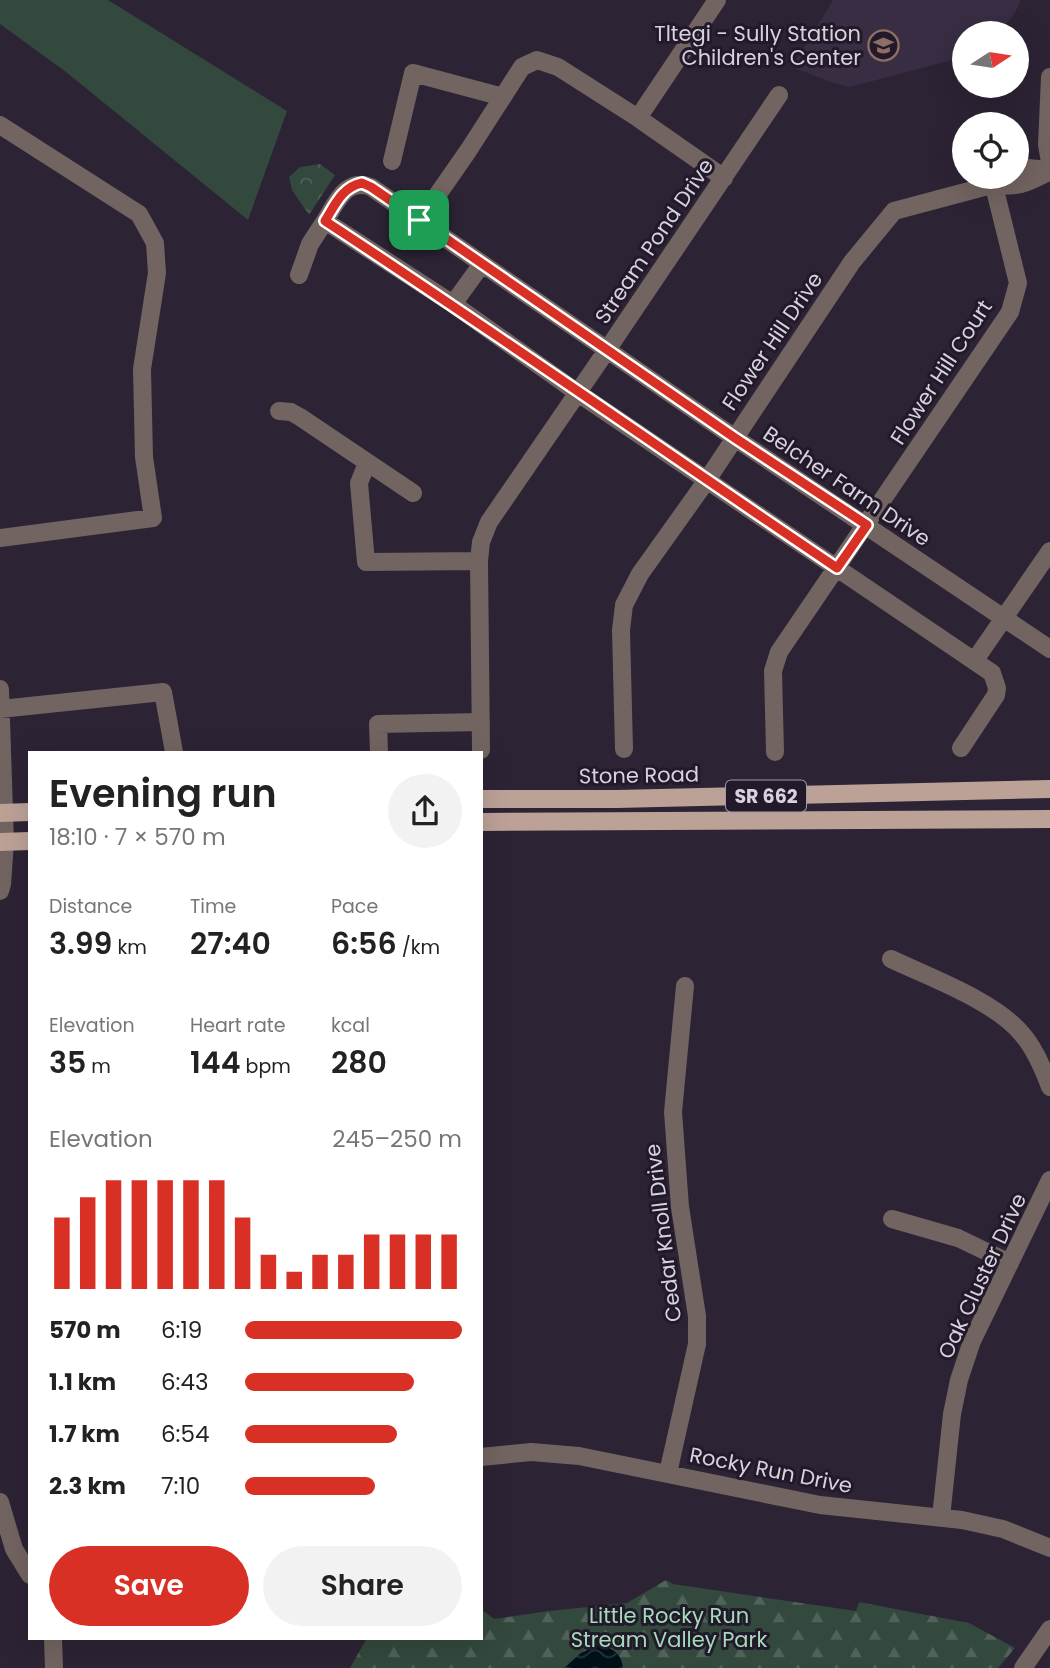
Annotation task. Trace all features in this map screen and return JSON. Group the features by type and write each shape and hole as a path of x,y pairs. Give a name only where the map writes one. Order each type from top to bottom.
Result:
{"main road":[{"name":"Stone Road","path":"483,799 1050,789"},
{"path":"2,813 28,812"},
{"name":"SR 662","path":"483,822 1050,819"},
{"path":"2,842 28,841"}],"street":[{"path":"638,118 717,0"},
{"path":"419,220 522,66 537,60 558,66 724,178"},
{"path":"392,161 413,73 503,97"},
{"path":"1050,77 1050,162"},
{"name":"Stream Pond Drive","path":"481,750 478,561 481,541 489,522 779,95"},
{"path":"0,125 139,214 155,243 157,273 142,369 144,457 153,518 0,538"},
{"name":"Flower Hill Drive","path":"1029,168 1050,170"},
{"name":"Flower Hill Drive","path":"1029,182 1050,170"},
{"name":"Belcher Farm Drive","path":"299,275 310,244 343,192 352,185 362,183 371,187 735,438 1050,649"},
{"name":"Flower Hill Drive","path":"624,749 621,630 624,605 640,574 707,480 852,262 894,211 976,189"},
{"name":"Flower Hill Court","path":"775,752 774,671 779,652 1010,312 1018,283 996,189"},
{"path":"325,221 453,304 578,393 992,673 997,688 996,695 961,748"},
{"path":"453,304 482,264"},
{"path":"279,411 291,412 300,417 413,492"},
{"path":"367,463 359,482 366,562 478,561"},
{"path":"975,660 1050,551"},
{"path":"0,689 0,891"},
{"path":"1,709 163,692 174,751"},
{"path":"379,751 378,724 481,722"},
{"path":"891,959 971,997 1012,1023 1031,1046 1050,1087"},
{"name":"Cedar Knoll Drive","path":"668,1473 697,1344 697,1316 680,1207 673,1112 685,986"},
{"name":"Oak Cluster Drive","path":"941,1517 951,1414 959,1380 972,1341 1050,1180"},
{"path":"892,1219 958,1238 1010,1263"},
{"name":"Rocky Run Drive","path":"483,1457 553,1453 668,1473 820,1505 941,1517 1003,1529 1050,1548"},
{"path":"0,1502 7,1549 28,1573"},
{"path":"1023,1668 1050,1629"},
{"path":"53,1640 54,1668"}],"shaded area":[{"name":"Tltegi - Sully Station Children's Center","path":"833,0 1021,0 1009,21 952,21 952,60 850,87 792,67"}],"green space":[{"path":"0,0 108,0 287,111 248,220 66,72 0,24"},
{"path":"320,164 335,175 309,215 292,190 289,177 300,167"},
{"name":"Little Rocky Run Stream Valley Park","path":"666,1580 673,1584 856,1611 859,1602 969,1623 1015,1648 998,1668 350,1668 366,1640 483,1640 483,1611 494,1619 627,1603"}],"water":[{"path":"598,1645 615,1652 623,1668 564,1668 581,1653"}],"place":[{"name":"Tltegi - Sully Station Children's Center","path":"884,45"}],"route":[{"path":"362,183 419,220 735,438 867,525 837,568 578,393 453,304 325,221 343,192 352,185 362,183"}]}
